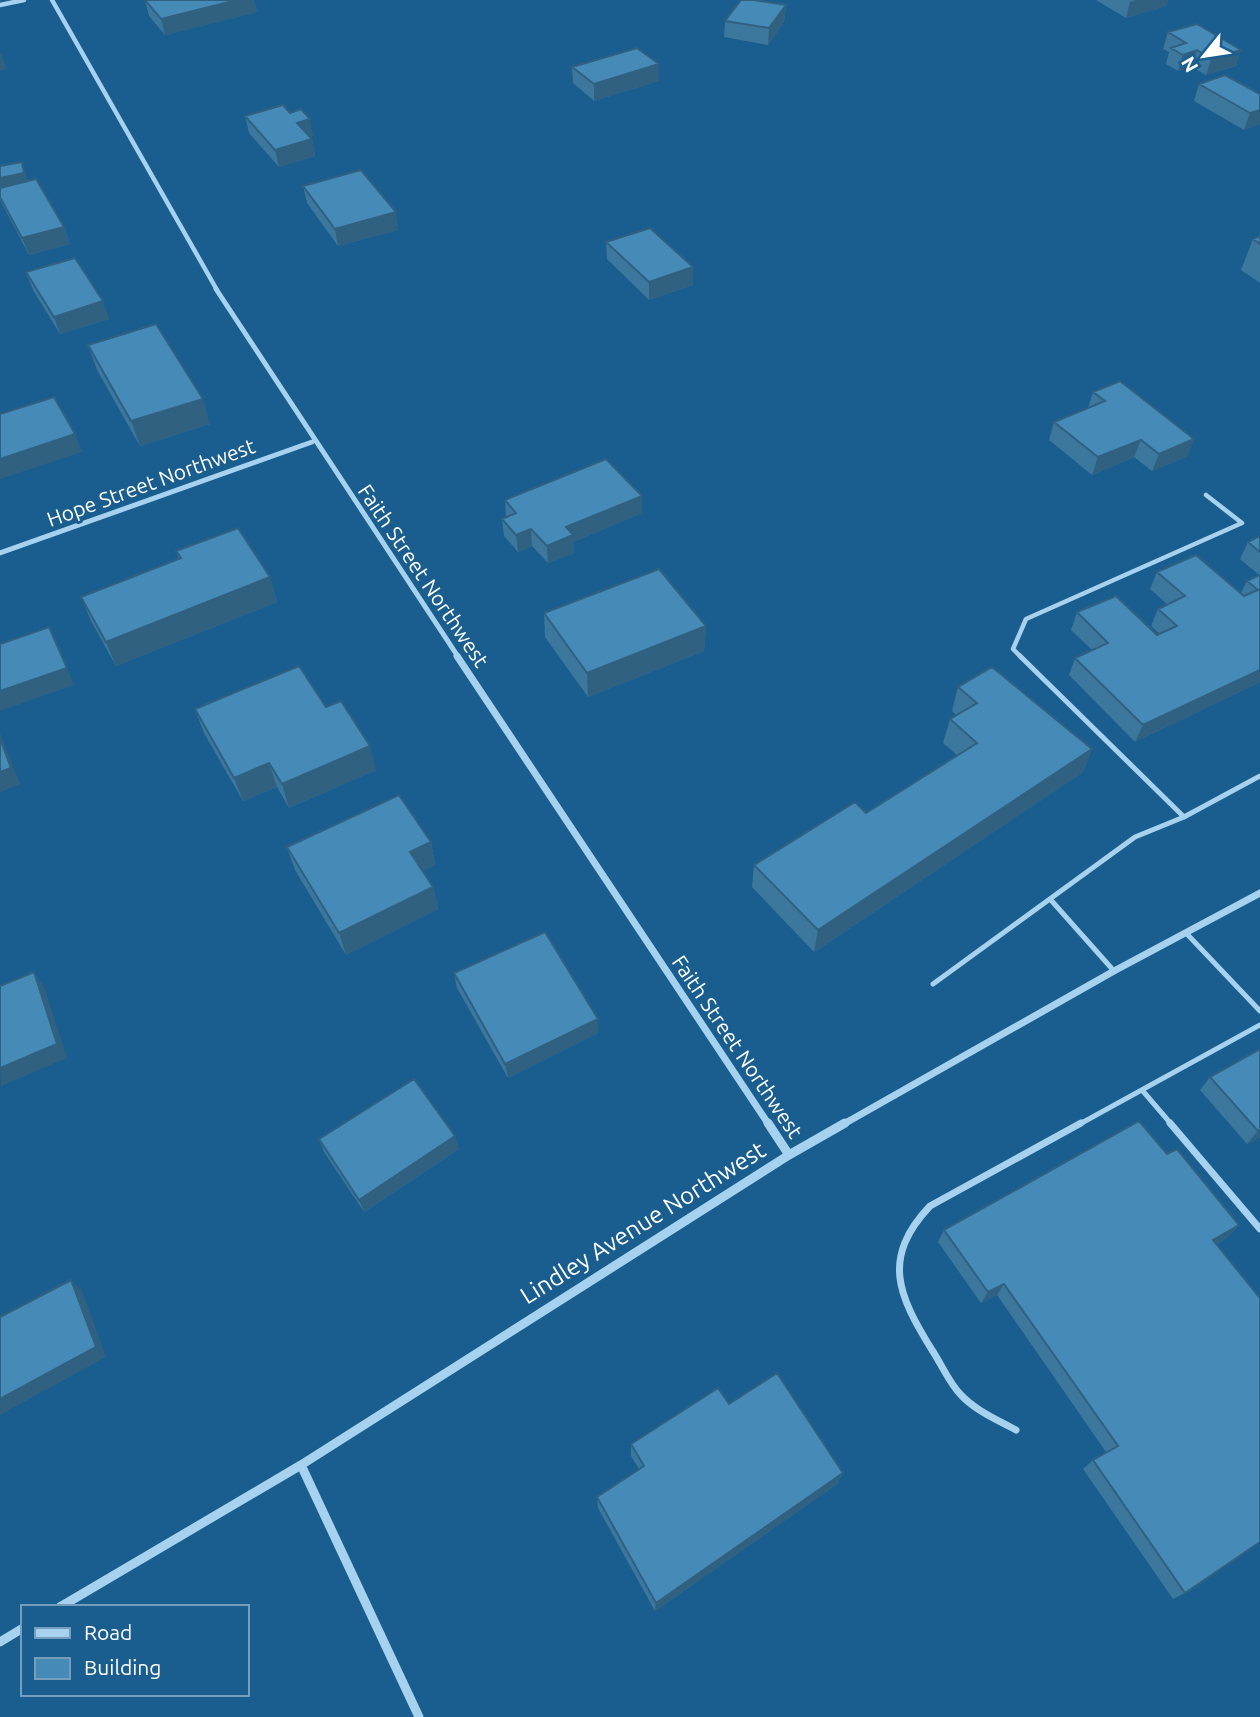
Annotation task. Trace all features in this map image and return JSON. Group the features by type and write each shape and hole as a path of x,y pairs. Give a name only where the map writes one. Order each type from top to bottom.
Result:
{"street":[{"path":"0,5 24,0"},
{"name":"Faith Street Northwest","path":"52,0 232,317 312,442 789,1155"},
{"name":"Hope Street Northwest","path":"0,553 312,442"},
{"name":"Lindley Avenue Northwest","path":"63,1605 300,1465 789,1155 1114,971 1260,893"},
{"path":"300,1465 418,1717"},
{"path":"0,1642 21,1629"}],"lane":[{"path":"1184,817 1013,649 1026,619 1241,523 1206,495"},
{"path":"933,984 1135,837 1184,817 1260,776"},
{"path":"1050,899 1114,971"},
{"path":"1186,933 1260,1010"},
{"path":"1016,1430 961,1395 912,1319 901,1296 899,1266 902,1244 911,1222 930,1206 1260,1025"},
{"path":"1142,1090 1260,1229"}],"building":[{"path":"145,0 237,0 161,19"},
{"path":"741,0 786,5 769,28 725,21"},
{"path":"1197,24 1241,50 1211,59 1197,50 1183,55 1171,48 1186,43 1168,32"},
{"path":"637,48 659,64 594,84 572,67"},
{"path":"1225,75 1260,94 1260,110 1250,113 1199,84"},
{"path":"283,105 290,113 301,109 310,119 297,123 312,139 275,150 245,116"},
{"path":"22,162 24,173 0,178 0,166"},
{"path":"361,170 396,212 335,229 303,186"},
{"path":"36,179 64,227 22,238 0,197 0,188"},
{"path":"650,228 693,267 649,282 606,242"},
{"path":"75,258 103,301 54,317 26,272"},
{"path":"156,324 203,399 131,421 88,345"},
{"path":"1120,381 1194,439 1159,454 1141,440 1098,457 1054,422 1105,401 1093,392"},
{"path":"54,397 75,434 0,459 0,414"},
{"path":"606,459 642,496 566,527 573,535 547,546 531,529 516,535 502,519 516,513 505,500"},
{"path":"238,528 270,577 106,642 81,597 181,558 176,551"},
{"path":"1260,536 1260,552 1248,542"},
{"path":"1196,555 1244,596 1258,590 1247,581 1260,575 1260,670 1143,725 1075,658 1108,643 1077,612 1116,596 1157,635 1177,626 1158,609 1185,596 1157,572"},
{"path":"659,569 706,626 587,673 544,613"},
{"path":"49,627 67,668 0,691 0,644"},
{"path":"299,666 326,707 341,701 370,746 282,784 269,763 234,778 195,709"},
{"path":"992,667 1092,749 818,930 754,865 855,802 866,813 977,743 950,719 977,703 958,687"},
{"path":"0,738 11,768 0,772"},
{"path":"399,795 431,842 410,852 433,887 339,933 287,847"},
{"path":"545,932 598,1019 505,1064 454,973"},
{"path":"34,972 57,1044 0,1068 0,986"},
{"path":"1260,1049 1260,1130 1258,1131 1210,1077"},
{"path":"414,1079 455,1136 359,1200 319,1139"},
{"path":"1139,1121 1167,1154 1177,1149 1239,1225 1213,1240 1260,1298 1260,1542 1185,1593 1093,1460 1118,1446 1004,1284 988,1292 944,1230"},
{"path":"71,1280 96,1347 0,1399 0,1317"},
{"path":"777,1373 843,1473 656,1603 597,1497 644,1466 631,1444 718,1388 729,1404"}]}
